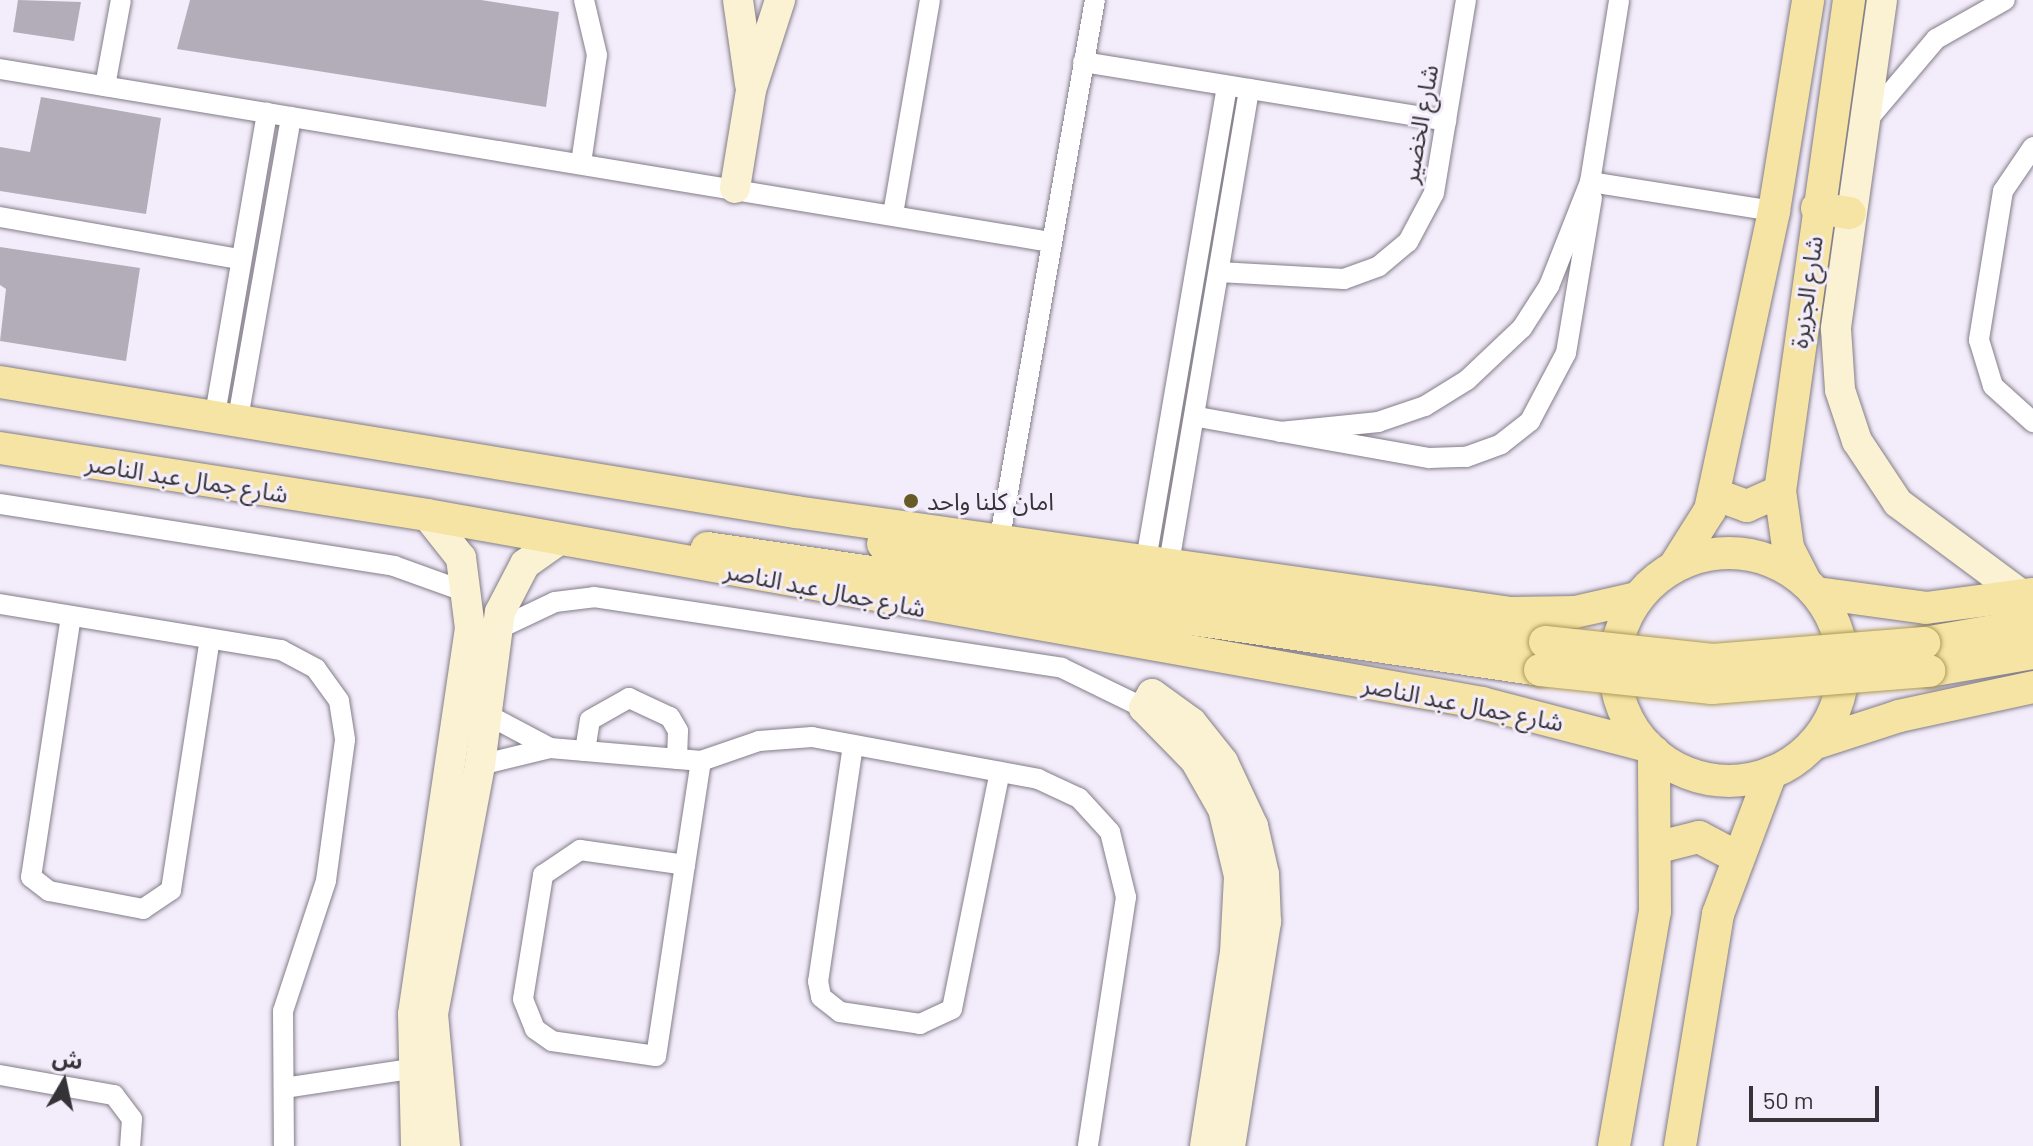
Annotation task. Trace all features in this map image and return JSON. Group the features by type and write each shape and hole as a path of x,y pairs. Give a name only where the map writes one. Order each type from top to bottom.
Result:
{"main road":[{"name":"شارع الجزيرة","path":"1674,567 1696,541 1714,494 1774,211 1808,0"},
{"name":"شارع الجزيرة","path":"1811,587 1786,538 1780,491 1817,208 1849,0"},
{"path":"1817,208 1850,213"},
{"path":"0,382 225,422 796,512 1000,537 1158,562 1545,642 1712,688 1926,657 2033,653"},
{"name":"شارع جمال عبد الناصر","path":"0,448 427,515 1539,715 1650,749"},
{"path":"1714,494 1747,506 1780,491"},
{"path":"796,512 897,546 1545,642 1563,667 1539,715"},
{"path":"636,554 738,551 1545,642 1637,598 1674,567 1742,553 1811,587 1926,608 2030,605"},
{"path":"1811,587 1832,616 1844,669 1840,696 1813,744"},
{"path":"1614,1146 1659,847 1650,749 1622,707 1615,662 1637,598"},
{"path":"1926,657 2030,605"},
{"path":"1926,608 1914,627 1910,660 1924,691 1942,705"},
{"path":"1650,749 1710,778 1771,773 1813,744 1942,705 2033,687"},
{"path":"1680,1146 1712,943 1735,856 1771,773"},
{"path":"1659,847 1699,837 1735,856"}],"street":[{"path":"105,86 121,0"},
{"path":"581,163 597,55 584,0"},
{"path":"738,0 751,90"},
{"path":"735,188 751,90 780,0"},
{"path":"893,214 930,0"},
{"path":"1000,537 1095,0"},
{"name":"شارع الخضير","path":"1219,272 1325,281 1379,266 1408,242 1428,211 1466,0"},
{"path":"1280,432 1402,415 1487,365 1549,286 1590,182 1619,0"},
{"path":"1882,0 1850,213 1836,362 1857,441 1921,525 2030,605"},
{"path":"1863,128 1936,39 2005,0"},
{"path":"1083,62 1446,121"},
{"path":"0,69 1051,242"},
{"path":"1158,562 1227,86"},
{"path":"1158,562 1198,417 1249,89"},
{"path":"225,422 239,259 267,113"},
{"path":"225,422 291,117"},
{"path":"2033,147 2003,191 1979,340 1993,386 2033,422"},
{"path":"1590,182 1774,211"},
{"path":"1198,417 1448,459 1484,452 1517,434 1544,400 1566,353 1593,202 1590,182"},
{"path":"0,217 239,259"},
{"path":"0,504 394,566 469,593"},
{"path":"427,515 461,558 469,593 483,629 488,715 466,762"},
{"path":"416,1146 410,1069 423,1014 466,762 483,629 516,574 559,540"},
{"path":"483,629 555,602 594,597 1062,668 1144,708 1170,729 1213,787 1239,876 1235,953 1205,1146"},
{"path":"0,604 299,657 329,683 344,720 323,893 283,1011 284,1146"},
{"path":"71,616 31,877 49,891 143,909 171,890 210,639"},
{"path":"1144,708 1145,697 1158,695 1207,741 1235,786 1259,847 1266,922 1230,1146"},
{"path":"585,751 590,720 629,698 670,717 678,731 677,759"},
{"path":"488,715 550,748"},
{"path":"466,762 550,748 701,761 774,738 853,745 1000,772 1079,798 1110,832 1125,875 1088,1146"},
{"path":"853,745 818,981 821,997 840,1012 920,1024 952,1009 1000,772"},
{"path":"685,865 580,850 552,863 538,890 524,982 535,1029 552,1041 656,1056 701,761"},
{"path":"423,1014 445,1146"},
{"path":"284,1088 410,1069"},
{"path":"0,1075 114,1095 132,1119 130,1146"}],"building":[{"path":"18,0 81,2 74,41 13,32"},
{"path":"190,0 481,0 559,12 546,107 177,49"},
{"path":"41,97 161,118 146,214 0,191 0,147 30,152"},
{"path":"0,247 140,268 126,361 0,341 6,289 0,285"}],"place":[{"name":"امان كلنا واحد","path":"911,501"}]}
